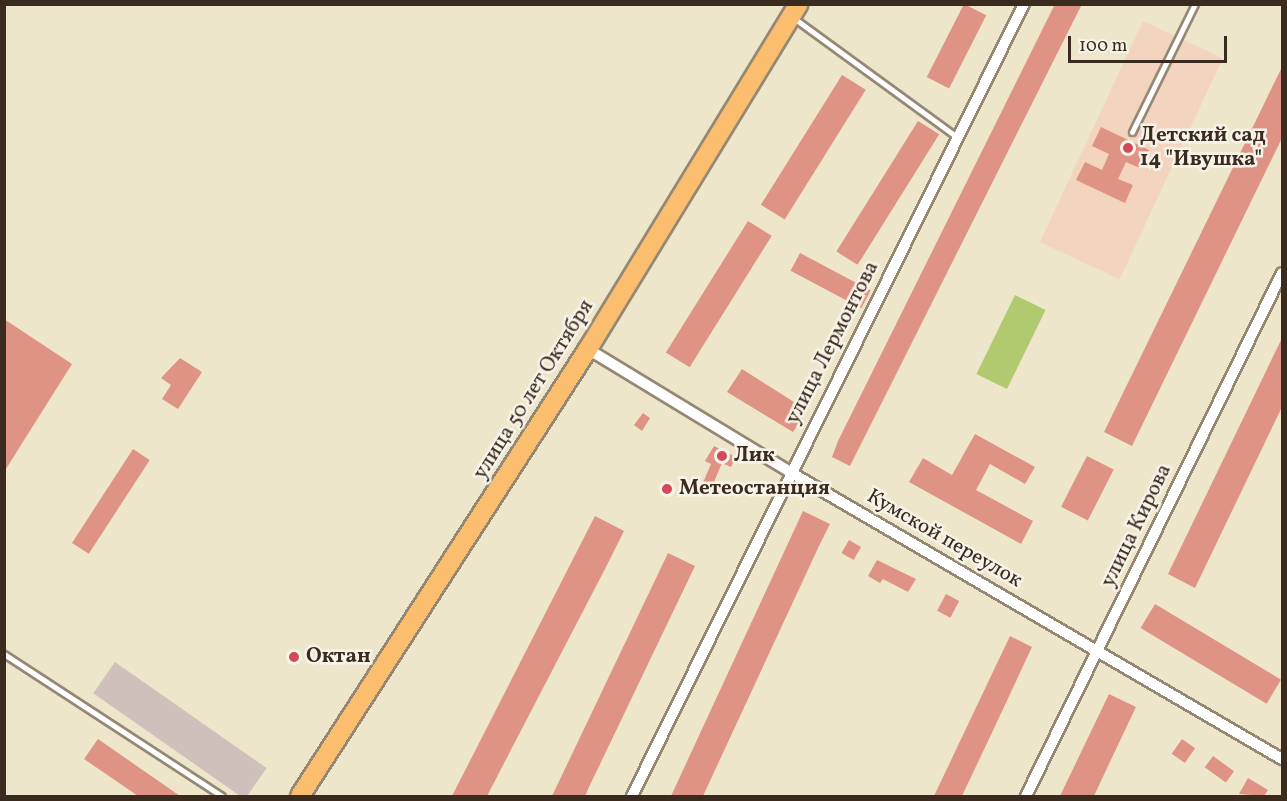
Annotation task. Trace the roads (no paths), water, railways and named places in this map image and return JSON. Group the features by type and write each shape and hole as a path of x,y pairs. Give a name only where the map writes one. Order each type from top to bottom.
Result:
{"highway":[{"name":"улица 50 лет Октября","path":"300,796 588,349 795,10"}],"street":[{"name":"улица Лермонтова","path":"632,796 790,472 1024,4"},
{"name":"улица Кирова","path":"1026,796 1282,273"},
{"name":"Кумской переулок","path":"588,349 790,472 1282,759"}],"lane":[{"path":"1132,132 1195,4"},
{"path":"795,10 957,137"},
{"path":"4,654 222,796"}],"place":[{"name":"Детский сад 14 \"Ивушка\"","path":"1128,148"},
{"name":"Лик","path":"722,456"},
{"name":"Метеостанция","path":"667,489"},
{"name":"Октан","path":"294,657"}]}
